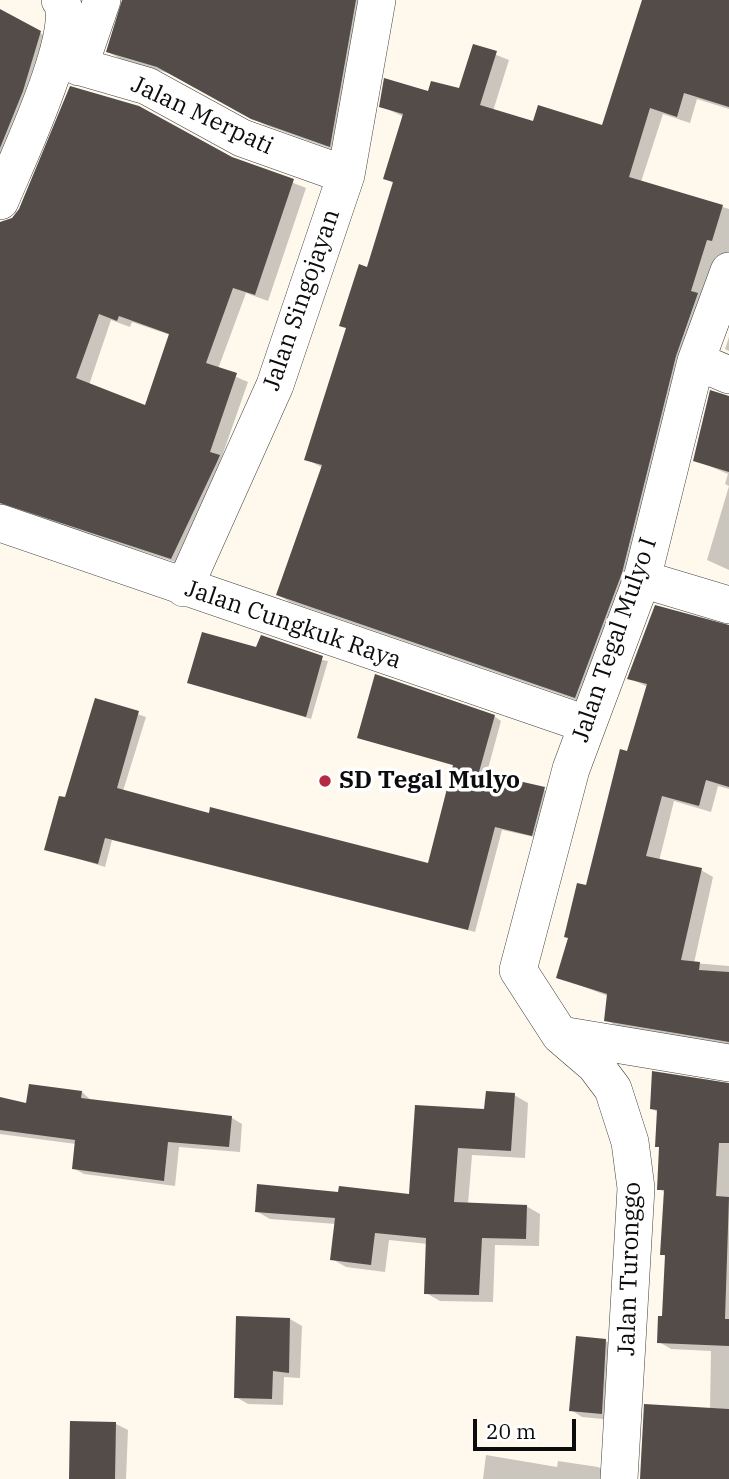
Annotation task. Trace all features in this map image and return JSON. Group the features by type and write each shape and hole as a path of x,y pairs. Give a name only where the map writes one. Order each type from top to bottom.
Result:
{"street":[{"path":"60,0 66,12 68,63"},
{"path":"0,201 102,0"},
{"name":"Jalan Singojayan","path":"184,588 275,384 346,175 377,0"},
{"name":"Jalan Merpati","path":"68,63 147,86 242,138 346,175"},
{"name":"Jalan Tegal Mulyo I","path":"518,970 586,724 642,579 713,368 729,271"},
{"name":"Jalan Cungkuk Raya","path":"0,523 586,724"},
{"path":"642,579 729,605"},
{"name":"Jalan Turonggo","path":"518,970 560,1035 595,1065 613,1089 630,1142 636,1188 619,1479"},
{"path":"560,1035 729,1063"}],"building":[{"path":"122,0 356,0 330,147 251,119 157,67 106,52"},
{"path":"642,0 729,0 729,107 684,93 677,117 650,108 629,177 723,205 712,241 707,240 691,291 698,293 676,356 622,573 575,698 276,595 322,465 304,460 346,328 339,326 359,264 367,267 393,182 383,179 403,114 379,107 384,78 428,91 431,81 459,88 473,44 497,51 480,105 533,121 538,105 602,125"},
{"path":"0,9 41,31 23,91 0,148"},
{"path":"70,86 139,106 232,157 294,179 255,295 233,288 206,363 237,373 210,452 220,455 171,559 0,503 0,222 12,218 19,209","holes":["99,314 117,321 119,316 169,334 145,405 76,378"]},
{"path":"710,390 729,396 729,472 693,461"},
{"path":"655,605 729,625 729,787 706,780 699,806 662,796 646,856 702,868 681,960 700,962 699,970 729,972 729,1042 604,1021 607,994 556,978 568,938 564,937 577,883 586,885 620,749 627,751 647,684 627,679"},
{"path":"202,632 256,647 261,635 323,656 306,717 187,683"},
{"path":"375,674 495,715 479,772 545,787 532,836 495,827 468,930 105,838 98,864 44,850 59,796 65,797 95,698 139,711 117,788 209,813 210,807 428,863 453,765 357,738"},
{"path":"652,1071 729,1083 729,1143 719,1143 716,1196 729,1197 725,1319 729,1319 729,1346 657,1343 658,1316 662,1316 665,1255 660,1255 664,1190 657,1190 659,1147 655,1147 657,1110 650,1109"},
{"path":"29,1084 82,1091 81,1098 232,1116 229,1147 168,1142 164,1181 72,1169 75,1140 0,1130 0,1097 26,1103"},
{"path":"486,1091 515,1093 511,1151 458,1148 454,1202 527,1205 526,1239 482,1238 479,1295 424,1294 426,1238 375,1233 371,1265 330,1260 335,1218 255,1212 257,1184 338,1192 339,1186 409,1194 415,1105 484,1109"},
{"path":"236,1316 290,1318 289,1373 273,1371 272,1399 234,1398"},
{"path":"576,1336 606,1339 602,1414 569,1411"},
{"path":"644,1404 729,1409 729,1479 640,1479"},
{"path":"70,1421 116,1422 115,1479 69,1479"}],"place":[{"name":"SD Tegal Mulyo","path":"325,781"}]}
